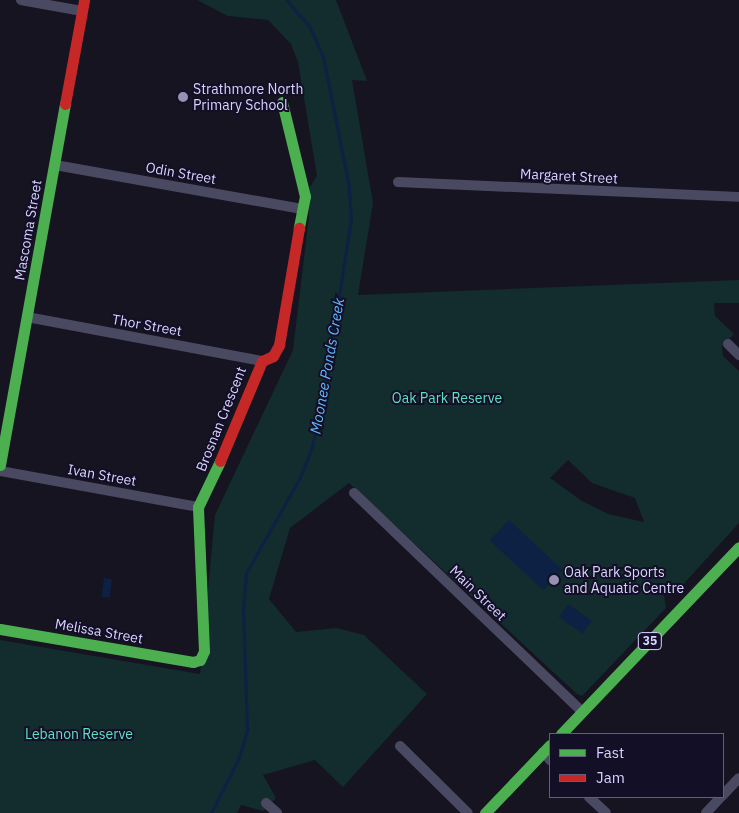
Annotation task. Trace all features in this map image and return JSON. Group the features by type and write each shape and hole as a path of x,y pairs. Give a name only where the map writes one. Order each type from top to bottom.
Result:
{"main road":[{"name":"Mascoma Street","path":"0,465 83,5"},
{"name":"Brosnan Crescent","path":"198,506 204,500 262,361 273,356 279,346 304,196 282,102"},
{"name":"Melissa Street","path":"0,629 192,662 200,660 204,651 198,506"},
{"name":"35","path":"562,733 739,547"},
{"path":"485,813 548,752"}],"street":[{"path":"21,0 83,5"},
{"name":"Odin Street","path":"55,165 302,209"},
{"name":"Margaret Street","path":"398,182 739,197"},
{"name":"Thor Street","path":"27,317 262,361"},
{"path":"728,344 739,355"},
{"name":"Ivan Street","path":"0,471 198,506"},
{"name":"Main Street","path":"354,493 582,712"},
{"path":"400,746 468,813"},
{"path":"724,794 739,778"},
{"path":"590,798 606,813"},
{"path":"706,813 720,798"},
{"path":"266,803 276,813"}],"green space":[{"path":"197,0 336,0 367,81 352,80 373,203 358,295 739,280 739,303 714,303 715,316 734,334 722,346 723,356 739,371 739,523 679,589 664,595 666,608 582,696 577,694 349,483 290,528 269,599 296,632 336,628 364,635 427,694 343,787 315,760 263,775 276,798 263,811 241,805 237,813 0,813 0,640 200,674 215,515 293,350 309,216 308,190 317,176 298,62 291,44 268,20 228,16","holes":["568,460 592,483 635,498 644,522 608,514 582,501 550,478"]}],"water":[{"path":"509,520 562,570 543,590 490,540"},
{"path":"104,578 112,579 110,598 102,597"},
{"path":"568,604 592,621 583,634 559,617"}],"waterway":[{"name":"Moonee Ponds Creek","path":"211,813 239,757 247,730 243,608 246,573 300,477 312,447 324,391 351,219 349,187 323,57 309,26 286,0"}],"traffic: fast":[{"path":"282,102 305,196 299,228"},
{"path":"0,465 65,104"},
{"path":"0,629 193,662 200,660 204,651 198,507 220,461"},
{"path":"562,733 739,547"},
{"path":"485,813 549,746"}],"traffic: jam":[{"path":"65,104 84,0"},
{"path":"220,461 262,361 273,356 279,345 299,228"}],"place":[{"name":"Strathmore North Primary School","path":"183,97"},
{"name":"Oak Park Sports and Aquatic Centre","path":"554,580"}],"park label":[{"name":"Oak Park Reserve","path":"447,398"},
{"name":"Lebanon Reserve","path":"79,734"}]}
